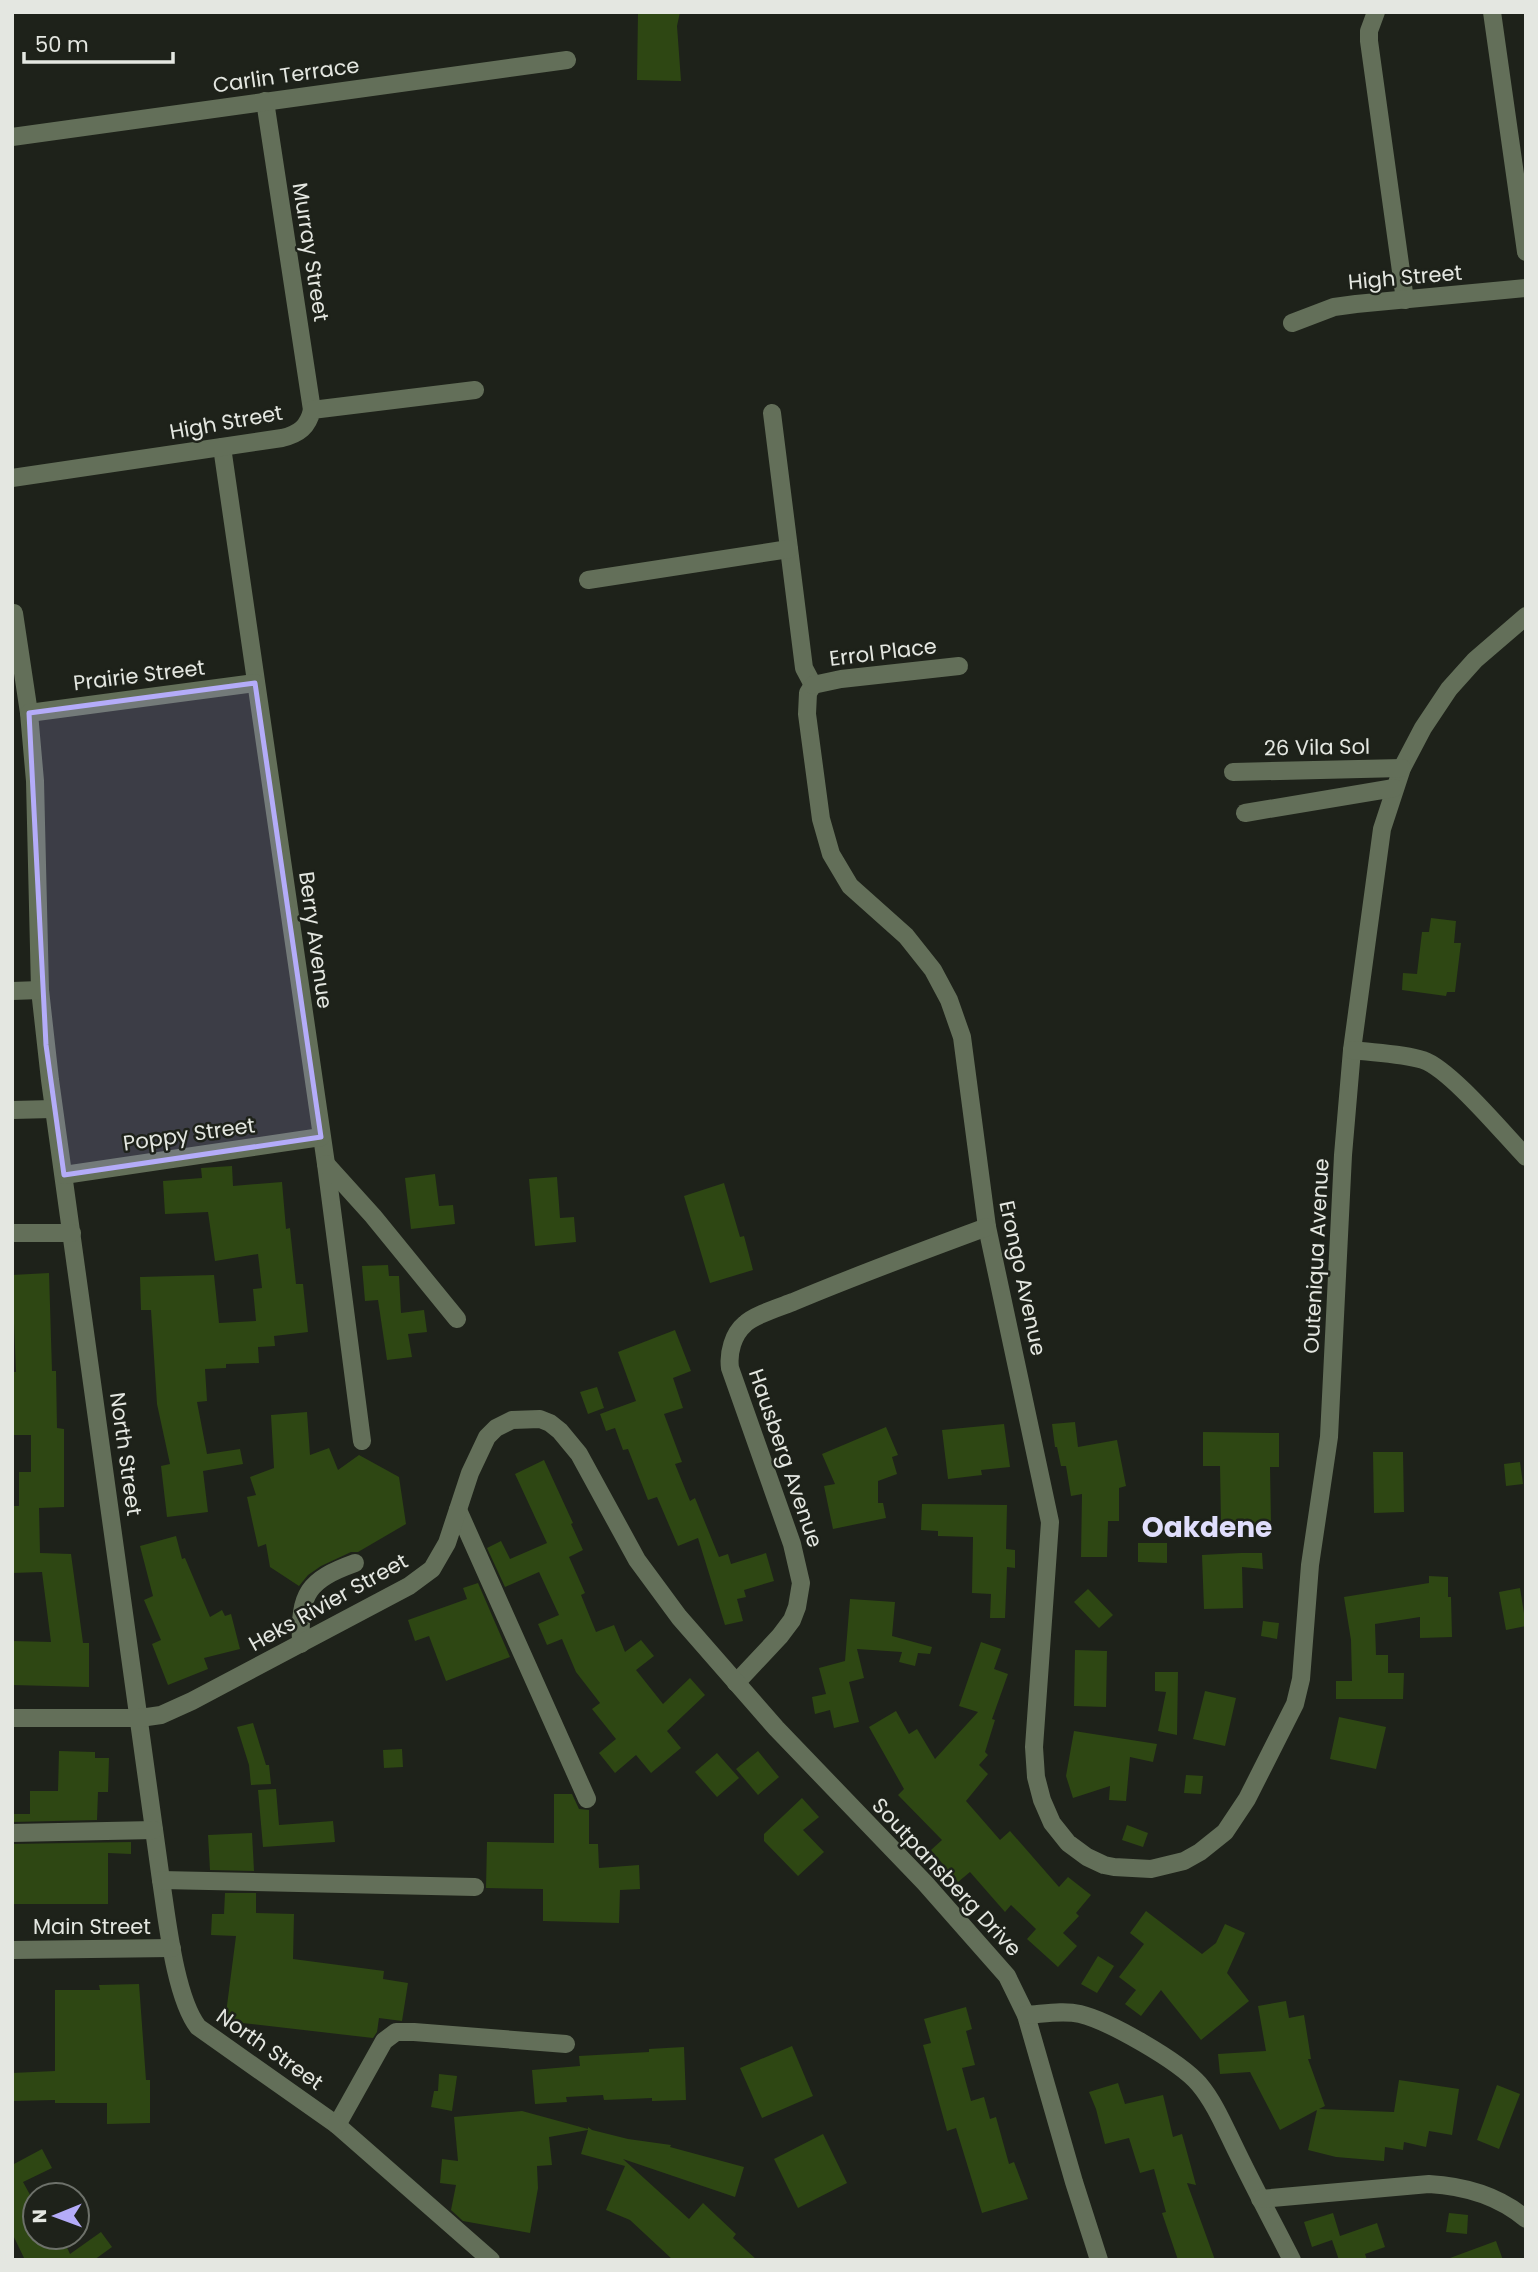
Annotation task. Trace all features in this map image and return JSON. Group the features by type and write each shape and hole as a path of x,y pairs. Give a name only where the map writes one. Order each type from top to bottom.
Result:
{"street":[{"path":"1377,12 1369,31 1369,41 1405,300"},
{"path":"1492,12 1526,252"},
{"name":"Carlin Terrace","path":"12,137 567,60"},
{"name":"Murray Street","path":"265,101 312,410"},
{"name":"High Street","path":"1292,323 1335,307 1526,288"},
{"name":"High Street","path":"12,478 292,436 304,428 312,410 475,390"},
{"path":"772,412 804,668 813,685"},
{"name":"Berry Avenue","path":"222,447 326,1164 362,1441"},
{"path":"588,580 789,549"},
{"path":"14,613 29,713"},
{"name":"Outeniqua Avenue","path":"1138,1869 1163,1867 1184,1861 1225,1832 1247,1799 1295,1704 1301,1679 1310,1565 1329,1437 1343,1155 1352,1050 1382,830 1402,768 1423,728 1449,689 1475,660 1526,616"},
{"name":"Errol Place","path":"813,685 959,666"},
{"name":"Prairie Street","path":"29,713 255,683"},
{"name":"Erongo Avenue","path":"813,685 807,699 807,714 821,819 834,863 850,886 890,920 919,950 937,977 958,1019 970,1077 988,1227 1049,1522 1034,1747 1037,1786 1052,1823 1077,1850 1104,1865 1138,1869"},
{"name":"North Street","path":"29,713 35,781 40,990 53,1109 161,1880 172,1948 188,2010 198,2026 337,2125 491,2260"},
{"name":"26 Vila Sol","path":"1233,772 1402,768"},
{"path":"1245,813 1394,788"},
{"path":"12,991 40,990"},
{"path":"1352,1050 1407,1056 1434,1065 1476,1104 1526,1157"},
{"path":"12,1110 53,1109"},
{"name":"Poppy Street","path":"64,1175 321,1137"},
{"path":"326,1164 373,1216 457,1319"},
{"name":"Hausberg Avenue","path":"736,1683 780,1636 792,1619 801,1584 792,1544 730,1368 729,1357 739,1330 746,1322 813,1293 988,1227"},
{"path":"12,1233 72,1233"},
{"name":"Heks Rivier Street","path":"12,1718 140,1718 161,1715 192,1702 425,1576 447,1543 482,1445 496,1427 522,1419 540,1419 550,1423 579,1454 654,1586 736,1683"},
{"path":"458,1510 587,1799"},
{"path":"301,1644 302,1614 310,1587 320,1578 355,1563"},
{"name":"Soutpansberg Drive","path":"736,1683 925,1883 996,1962 1015,1989 1026,2014 1099,2260"},
{"path":"12,1833 154,1830"},
{"path":"161,1880 475,1887"},
{"name":"Main Street","path":"12,1950 172,1948"},
{"path":"1026,2014 1069,2012 1085,2015 1176,2064 1192,2077 1208,2096 1292,2260"},
{"path":"337,2125 384,2040 396,2032 566,2044"},
{"path":"1260,2199 1429,2184 1444,2185 1482,2194 1514,2209 1526,2219"}],"highlighted area":[{"path":"255,683 321,1137 64,1175 46,1045 29,713"}],"building":[{"path":"638,12 680,12 677,26 681,81 637,80"},
{"path":"1431,918 1456,921 1454,943 1461,943 1455,992 1447,992 1446,996 1402,990 1403,973 1417,974 1422,932 1429,932"},
{"path":"232,1166 233,1186 282,1182 286,1229 290,1228 296,1284 303,1284 308,1332 274,1336 275,1346 258,1347 259,1363 226,1364 226,1368 205,1369 207,1401 197,1402 207,1454 240,1449 243,1464 203,1471 208,1512 167,1517 161,1466 170,1464 157,1404 151,1310 141,1310 140,1277 214,1275 219,1323 256,1321 253,1289 262,1288 258,1254 215,1261 208,1212 165,1214 163,1181 202,1178 201,1168"},
{"path":"435,1174 439,1206 453,1205 455,1224 411,1229 405,1178"},
{"path":"557,1177 560,1218 574,1217 576,1242 535,1246 529,1179"},
{"path":"724,1183 740,1237 744,1236 753,1270 710,1283 684,1196"},
{"path":"388,1265 389,1276 399,1276 401,1313 424,1310 427,1332 408,1334 412,1357 387,1360 378,1300 365,1301 362,1266"},
{"path":"49,1273 57,1428 64,1429 64,1507 39,1508 40,1553 71,1554 83,1643 89,1643 89,1687 12,1685 12,1641 51,1642 42,1572 12,1573 12,1506 19,1506 19,1472 31,1472 31,1435 12,1435 12,1372 16,1372 12,1275"},
{"path":"675,1330 691,1371 673,1378 683,1408 664,1414 682,1462 675,1464 690,1501 695,1498 719,1557 728,1554 731,1564 766,1553 774,1581 744,1590 746,1597 737,1599 743,1621 725,1625 698,1538 678,1546 657,1497 648,1500 628,1449 623,1450 615,1428 606,1431 600,1414 636,1401 618,1352"},
{"path":"597,1387 604,1408 588,1414 580,1392"},
{"path":"307,1412 310,1455 329,1448 338,1470 359,1455 399,1477 406,1524 358,1552 351,1552 321,1566 299,1586 270,1567 266,1544 258,1547 247,1497 256,1495 250,1477 274,1468 271,1415"},
{"path":"1075,1422 1078,1447 1117,1440 1126,1486 1119,1488 1119,1521 1108,1521 1107,1557 1081,1557 1082,1494 1071,1496 1066,1466 1061,1466 1055,1447 1052,1424"},
{"path":"1004,1424 1010,1467 981,1470 982,1475 948,1479 942,1430"},
{"path":"886,1427 898,1455 892,1457 897,1474 878,1481 878,1503 883,1503 886,1518 833,1529 824,1486 835,1484 822,1454"},
{"path":"1203,1432 1279,1433 1279,1467 1270,1467 1271,1524 1221,1524 1220,1466 1203,1466"},
{"path":"1373,1452 1403,1452 1404,1512 1374,1513"},
{"path":"544,1460 583,1550 569,1557 585,1593 581,1595 596,1632 614,1625 625,1652 641,1640 654,1656 636,1670 663,1704 690,1678 705,1695 667,1731 681,1748 651,1773 636,1755 615,1773 599,1753 616,1739 592,1709 600,1703 576,1672 562,1639 547,1645 538,1624 559,1615 539,1572 505,1587 487,1548 501,1541 510,1559 547,1543 515,1474"},
{"path":"1520,1462 1523,1484 1506,1486 1504,1464"},
{"path":"922,1504 1007,1505 1006,1549 1015,1550 1015,1568 1007,1567 1005,1618 990,1618 991,1594 972,1593 973,1537 938,1536 938,1531 921,1530"},
{"path":"176,1536 182,1559 185,1558 210,1617 222,1610 225,1616 231,1614 240,1649 204,1658 208,1669 168,1685 152,1644 161,1640 144,1600 153,1596 140,1546"},
{"path":"1138,1543 1167,1543 1167,1563 1138,1562"},
{"path":"1262,1553 1263,1569 1242,1567 1243,1608 1204,1609 1202,1555"},
{"path":"1429,1576 1448,1577 1452,1637 1420,1638 1420,1617 1375,1624 1376,1655 1388,1655 1388,1673 1404,1673 1403,1699 1336,1699 1336,1681 1352,1681 1351,1640 1344,1597 1429,1583"},
{"path":"478,1583 510,1657 446,1681 429,1636 415,1641 408,1620 467,1599 463,1588"},
{"path":"1520,1588 1526,1626 1506,1630 1499,1592"},
{"path":"1088,1589 1113,1615 1099,1628 1074,1602"},
{"path":"850,1599 895,1602 892,1636 932,1647 930,1654 918,1653 915,1666 899,1662 902,1652 857,1649 864,1678 849,1682 859,1722 834,1728 830,1710 815,1714 812,1697 826,1694 819,1668 845,1661"},
{"path":"1263,1621 1279,1623 1277,1639 1261,1636"},
{"path":"981,1642 1001,1649 994,1669 1008,1674 992,1719 995,1720 985,1752 988,1755 979,1765 988,1774 966,1801 1000,1840 1010,1831 1059,1887 1068,1877 1091,1895 1076,1913 1079,1916 1063,1933 1077,1946 1058,1967 1027,1939 1036,1929 1011,1905 1005,1912 970,1872 958,1882 931,1850 942,1840 898,1795 904,1789 869,1727 896,1711 909,1734 917,1729 935,1759 978,1712 959,1706"},
{"path":"1075,1650 1107,1651 1106,1707 1074,1706"},
{"path":"1155,1672 1178,1672 1177,1735 1158,1731 1166,1692 1155,1691"},
{"path":"1205,1691 1236,1698 1225,1746 1193,1739"},
{"path":"1339,1717 1386,1727 1376,1769 1330,1759"},
{"path":"253,1723 266,1765 269,1765 271,1784 251,1785 249,1765 237,1727"},
{"path":"1074,1731 1157,1744 1153,1762 1130,1757 1126,1801 1109,1800 1110,1786 1073,1798 1066,1776"},
{"path":"402,1749 403,1767 384,1768 383,1750"},
{"path":"59,1751 95,1752 95,1758 109,1758 108,1792 98,1792 97,1820 12,1822 12,1814 30,1814 30,1791 58,1791"},
{"path":"758,1751 779,1777 758,1795 736,1769"},
{"path":"717,1753 739,1778 717,1797 695,1772"},
{"path":"1186,1775 1203,1776 1201,1794 1184,1793"},
{"path":"276,1789 279,1825 333,1821 335,1842 263,1847 258,1790"},
{"path":"554,1794 572,1794 579,1809 589,1810 589,1844 598,1844 599,1868 639,1865 640,1889 620,1890 619,1923 543,1921 543,1889 486,1888 487,1842 554,1843"},
{"path":"802,1798 819,1817 803,1830 824,1852 798,1876 764,1841 764,1834"},
{"path":"1127,1825 1148,1833 1143,1847 1122,1840"},
{"path":"252,1833 254,1871 210,1870 208,1835"},
{"path":"131,1842 131,1854 108,1853 108,1904 12,1904 12,1844"},
{"path":"225,1893 256,1893 256,1913 294,1914 293,1959 384,1971 383,1979 408,1983 402,2021 379,2018 377,2032 373,2038 225,2021 236,1936 211,1935 212,1914 224,1914"},
{"path":"1146,1911 1202,1954 1216,1943 1225,1924 1245,1933 1227,1973 1249,2001 1201,2040 1161,1990 1141,2016 1125,2004 1136,1990 1119,1977 1144,1944 1130,1933"},
{"path":"1098,1956 1114,1966 1097,1993 1081,1984"},
{"path":"139,1984 146,2080 150,2080 150,2123 107,2124 107,2103 12,2101 12,2073 55,2071 55,1990 100,1990 99,1985"},
{"path":"1286,2001 1289,2018 1304,2015 1311,2059 1308,2059 1325,2106 1319,2109 1394,2112 1399,2080 1459,2089 1452,2135 1429,2131 1426,2147 1404,2142 1403,2150 1385,2147 1384,2161 1336,2157 1308,2150 1317,2110 1280,2130 1250,2072 1220,2074 1218,2054 1266,2051 1258,2006"},
{"path":"966,2007 972,2029 966,2031 975,2065 962,2068 971,2101 984,2097 990,2119 996,2117 1009,2164 1014,2162 1028,2199 982,2213 956,2128 947,2131 923,2045 931,2043 924,2019"},
{"path":"792,2046 813,2096 762,2118 740,2068"},
{"path":"684,2047 686,2100 604,2100 603,2095 566,2097 567,2102 535,2104 532,2070 580,2066 579,2056"},
{"path":"439,2074 457,2076 452,2111 431,2107 434,2091 438,2091"},
{"path":"1118,2083 1125,2104 1163,2095 1173,2137 1182,2134 1196,2185 1187,2183 1215,2260 1178,2260 1162,2213 1166,2212 1154,2169 1140,2173 1129,2138 1105,2144 1089,2092"},
{"path":"1497,2085 1520,2094 1499,2149 1477,2140"},
{"path":"522,2111 628,2139 671,2145 670,2147 744,2167 735,2197 623,2159 689,2219 703,2203 736,2234 733,2238 757,2260 673,2260 630,2220 606,2210 625,2166 581,2154 588,2130 549,2137 552,2165 537,2166 538,2188 530,2233 463,2221 451,2210 456,2185 440,2183 442,2159 458,2161 454,2117"},
{"path":"823,2134 847,2183 798,2208 774,2159"},
{"path":"42,2149 52,2168 21,2181 21,2251 69,2251 70,2254 74,2251 91,2251 91,2239 101,2232 112,2247 94,2260 25,2260 12,2233 12,2161 14,2164"},
{"path":"1333,2213 1340,2236 1377,2223 1385,2247 1365,2254 1367,2260 1339,2260 1332,2240 1312,2247 1304,2222"},
{"path":"1449,2213 1468,2215 1467,2234 1446,2232"},
{"path":"1496,2241 1503,2260 1450,2260 1450,2258"}],"district":[{"name":"Oakdene","path":"1207,1527"}]}
